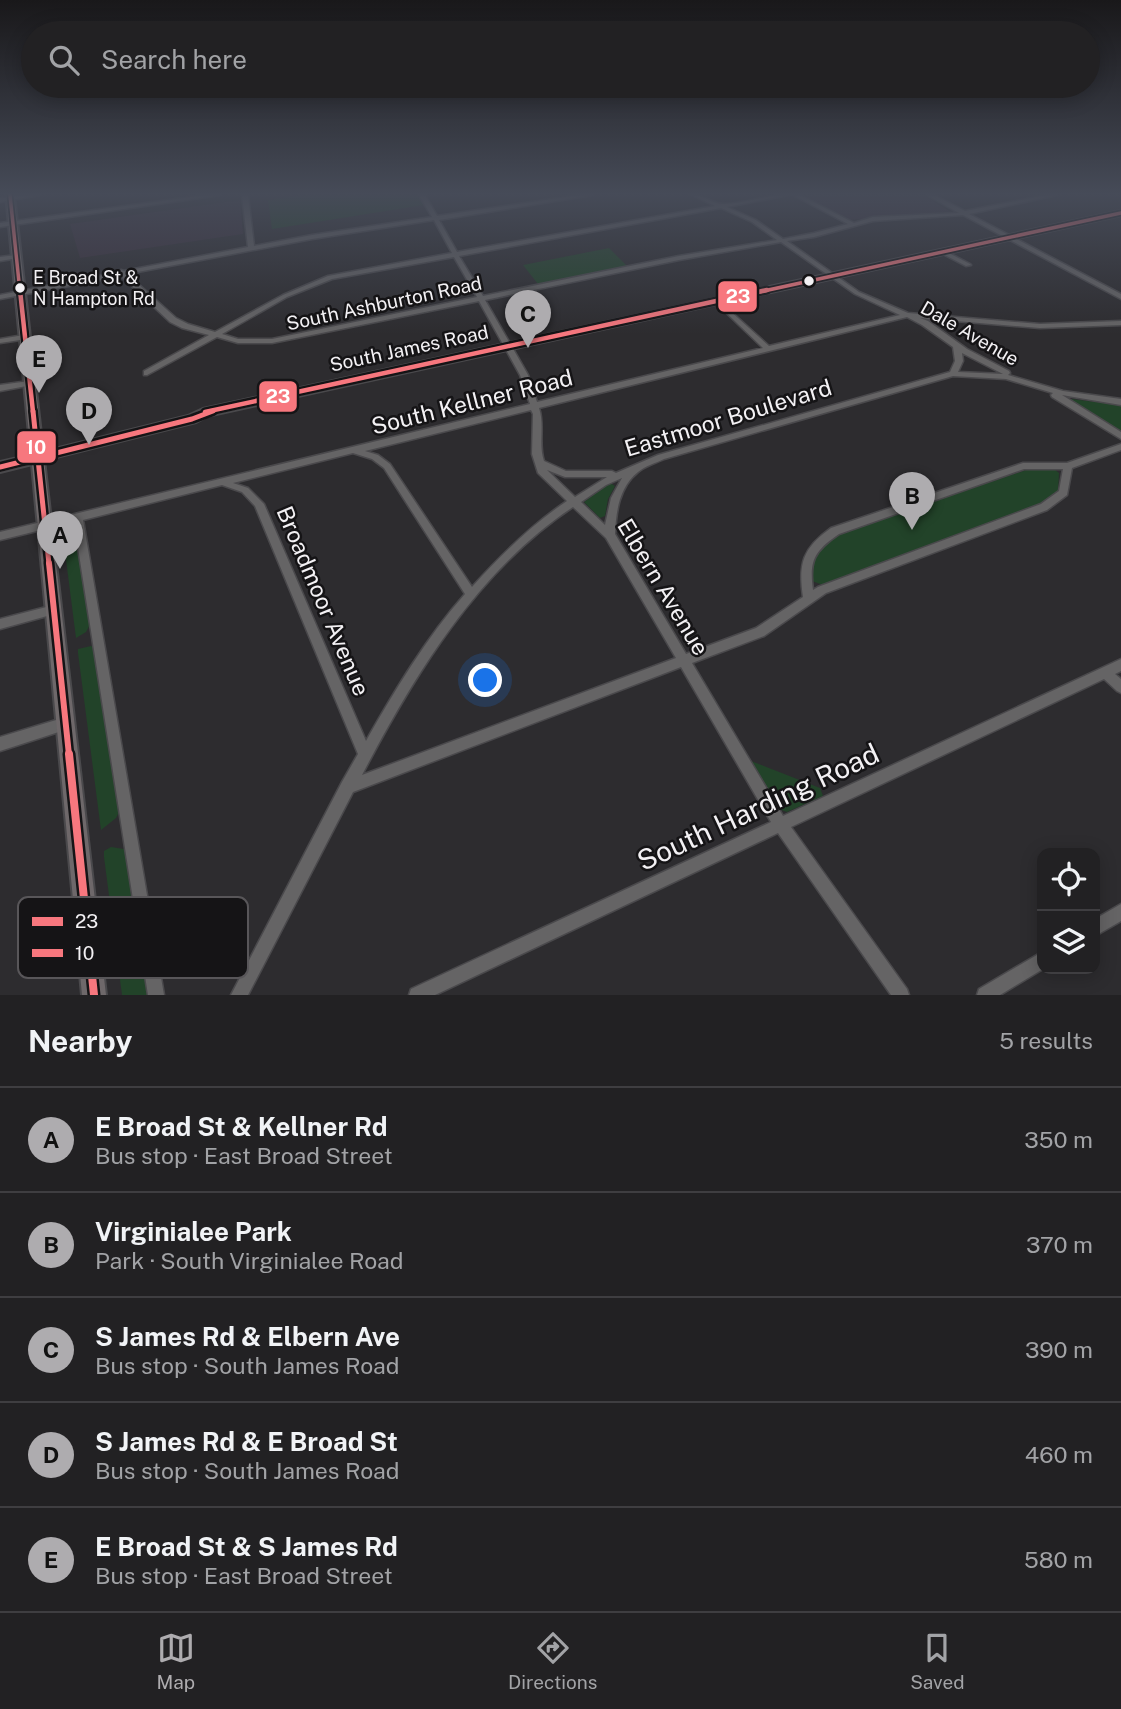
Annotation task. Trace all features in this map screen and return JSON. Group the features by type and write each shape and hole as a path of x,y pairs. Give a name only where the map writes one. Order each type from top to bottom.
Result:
{"main road":[{"path":"15,241 84,897"},
{"name":"South James Road","path":"36,453 192,419 203,413 988,241"},
{"path":"0,458 36,453"},
{"path":"0,467 36,453"}],"street":[{"path":"250,241 251,248"},
{"path":"0,297 291,241"},
{"path":"448,241 509,346 535,406 539,463 565,474 617,474"},
{"path":"147,373 314,282 359,270 521,241"},
{"name":"South Ashburton Road","path":"214,335 247,342 279,340 776,241"},
{"name":"Dale Avenue","path":"785,241 867,299 908,315 957,346 1072,403 1121,436"},
{"path":"1015,241 1121,297"},
{"path":"943,252 968,265"},
{"path":"0,259 16,257"},
{"path":"121,272 173,320 214,335"},
{"path":"717,301 768,349"},
{"path":"908,315 1040,326 1121,323"},
{"name":"South Kellner Road","path":"0,536 223,484 908,315"},
{"path":"942,335 945,326 958,320"},
{"path":"0,341 24,337"},
{"path":"953,374 959,361 957,346"},
{"name":"Eastmoor Boulevard","path":"248,978 365,754 429,648 471,594 509,554 572,499 640,464 953,374 986,374 1082,397 1121,402"},
{"path":"0,388 29,383"},
{"path":"808,597 804,574 808,557 816,543 835,531 1023,466 1068,466 1121,447"},
{"path":"355,451 375,457 387,466 471,594"},
{"name":"Elbern Avenue","path":"539,463 552,484 610,535 780,826 901,995"},
{"path":"610,535 612,502 622,482 640,464"},
{"path":"347,787 776,624 808,597 1054,503 1064,493 1068,466"},
{"name":"Broadmoor Avenue","path":"223,484 245,490 259,504 365,754"},
{"path":"78,518 140,897"},
{"path":"0,625 54,610"},
{"name":"South Harding Road","path":"417,995 1121,665"},
{"path":"1105,672 1121,687"},
{"path":"0,744 66,723"},
{"path":"1100,925 1121,912"},
{"path":"985,995 1037,963"},
{"name":"Eastmoor Boulevard","path":"239,995 248,978"}],"shaded area":[{"path":"75,241 193,241 80,258"}],"green space":[{"path":"609,248 627,266 538,284 523,265"},
{"path":"1071,399 1121,405 1121,433 1072,401"},
{"path":"1032,468 1054,469 1059,473 1058,492 1045,503 823,585 812,581 817,552 840,533"},
{"path":"610,483 615,486 608,499 605,516 600,518 584,502"},
{"path":"76,531 93,619 86,632 76,638 63,536"},
{"path":"91,646 95,648 122,806 116,818 101,830 78,653 78,649"},
{"path":"751,761 820,788 823,796 787,812 776,808 750,765"},
{"path":"111,847 124,849 129,855 136,897 109,897 104,851"},
{"path":"120,978 148,978 151,995 122,995"}],"transit line":[{"name":"10","path":"15,241 84,897"},
{"name":"23","path":"0,467 192,419 203,413 990,241"},
{"name":"10","path":"92,978 94,995"}],"place":[{"name":"E Broad St & N Hampton Rd","path":"20,288"},
{"name":"S James Rd & Elbern Ave","path":"528,348"},
{"name":"E Broad St & S James Rd","path":"39,393"},
{"name":"S James Rd & E Broad St","path":"89,445"},
{"name":"Virginialee Park","path":"912,530"},
{"name":"E Broad St & Kellner Rd","path":"60,569"}]}
